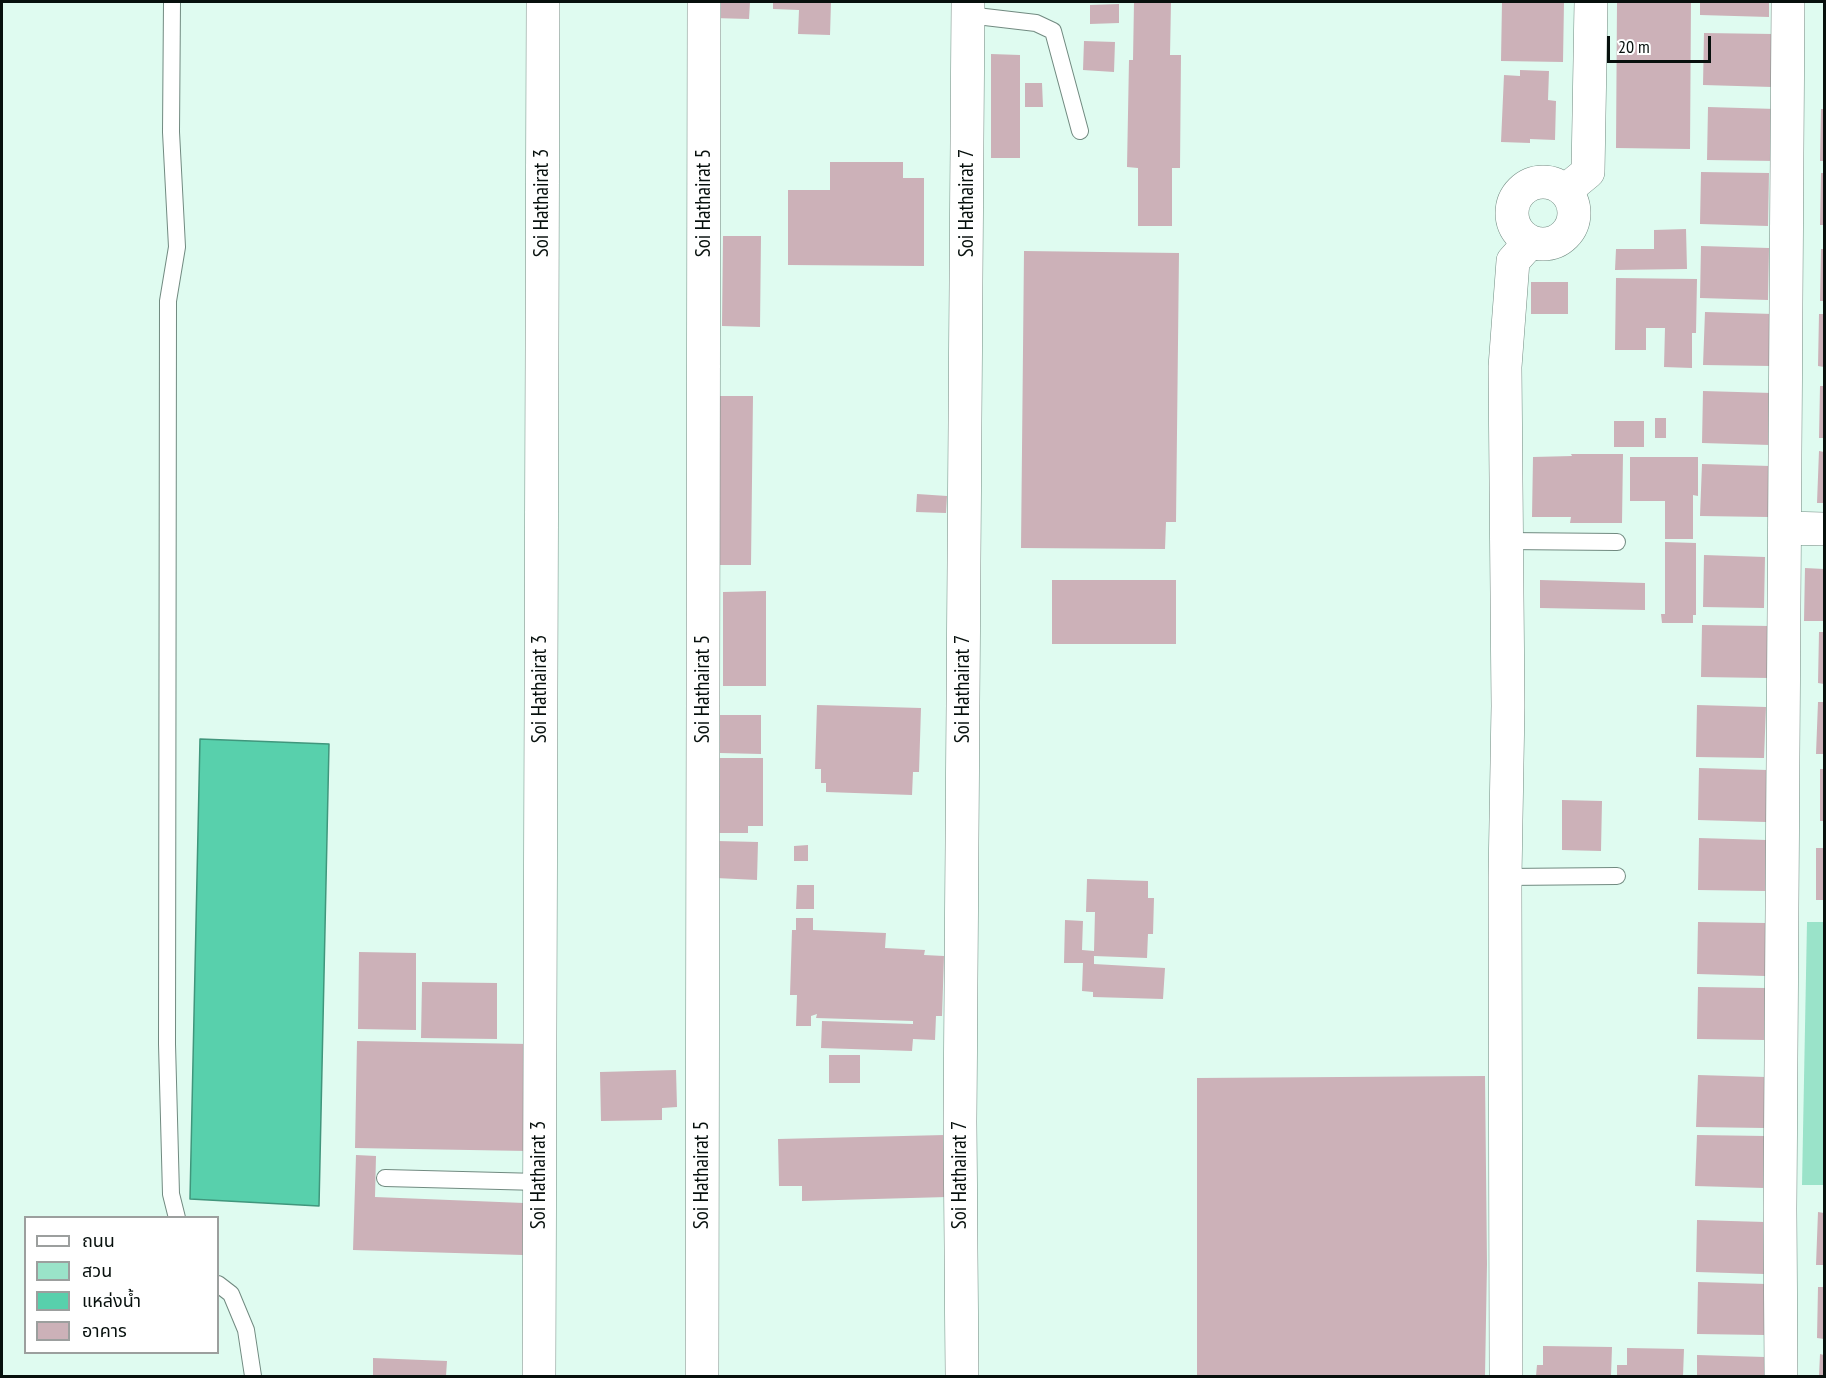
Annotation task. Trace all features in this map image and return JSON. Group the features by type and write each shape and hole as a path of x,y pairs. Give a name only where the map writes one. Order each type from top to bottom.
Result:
{"street":[{"name":"Soi Hathairat 3","path":"539,1377 543,2"},
{"name":"Soi Hathairat 5","path":"702,1377 704,2"},
{"path":"1565,190 1588,172 1591,2"},
{"path":"1781,1377 1780,1208 1788,2"},
{"name":"Soi Hathairat 7","path":"962,1377 960,1109 968,8"},
{"path":"1548,181 1565,190 1572,199 1575,210 1569,231 1552,243 1530,242 1522,236 1512,219 1511,209 1520,191 1528,185 1548,181"},
{"path":"1506,1377 1505,877 1508,706 1506,355 1513,261 1530,242"},
{"path":"1785,528 1824,529"}],"lane":[{"path":"171,2 171,132 177,247 168,301 167,1044 171,1194 176,1216"},
{"path":"968,8 1036,23 1053,31 1080,131"},
{"path":"1506,541 1617,542"},
{"path":"1505,877 1617,876"},
{"path":"385,1178 539,1182"},
{"path":"219,1285 231,1294 246,1330 253,1377"}],"green space":[{"path":"1807,922 1824,922 1824,1185 1802,1185"}],"water":[{"path":"200,739 329,744 319,1206 190,1199"}],"building":[{"path":"713,2 750,2 749,19 713,18"},
{"path":"773,2 831,2 830,35 798,34 799,10 773,9"},
{"path":"1134,2 1171,2 1170,55 1181,55 1180,168 1172,168 1172,226 1138,226 1138,168 1127,167 1129,60 1133,60"},
{"path":"1502,2 1564,2 1563,62 1501,61"},
{"path":"1617,2 1691,2 1690,149 1616,148"},
{"path":"1700,2 1769,2 1769,17 1700,15"},
{"path":"1119,4 1119,23 1090,24 1090,5"},
{"path":"1704,33 1773,34 1772,87 1703,85"},
{"path":"1084,41 1115,42 1114,72 1083,70"},
{"path":"991,54 1020,55 1020,158 991,158"},
{"path":"1520,70 1549,71 1548,100 1556,101 1555,140 1530,139 1530,143 1501,142 1504,75 1520,76"},
{"path":"1025,83 1042,83 1043,107 1025,107"},
{"path":"1708,107 1776,109 1775,161 1707,160"},
{"path":"1821,109 1824,109 1824,161 1820,161"},
{"path":"830,162 903,162 903,178 924,178 924,266 788,265 788,190 830,190"},
{"path":"1701,172 1769,173 1768,226 1700,224"},
{"path":"1821,173 1824,173 1824,225 1820,225"},
{"path":"1686,229 1687,269 1615,270 1616,249 1654,249 1654,230"},
{"path":"723,236 761,236 760,327 722,326"},
{"path":"1701,246 1769,248 1768,300 1700,298"},
{"path":"1821,249 1824,249 1824,301 1820,301"},
{"path":"1024,251 1179,253 1176,522 1166,522 1165,549 1021,548"},
{"path":"1616,278 1697,279 1696,333 1692,333 1692,368 1664,367 1665,328 1646,328 1646,350 1615,350"},
{"path":"1531,282 1568,282 1568,314 1531,314"},
{"path":"1705,312 1773,314 1771,366 1703,365"},
{"path":"1819,314 1824,314 1824,367 1818,366"},
{"path":"1820,386 1824,386 1824,438 1819,438"},
{"path":"1703,391 1772,393 1770,445 1702,443"},
{"path":"718,396 753,396 751,565 717,565"},
{"path":"1655,418 1666,418 1666,438 1655,438"},
{"path":"1614,421 1644,421 1644,447 1614,447"},
{"path":"1819,451 1824,452 1824,503 1817,503"},
{"path":"1571,454 1623,454 1622,523 1570,523 1571,517 1532,517 1533,457 1572,456"},
{"path":"1630,457 1698,457 1698,496 1693,495 1693,539 1665,539 1665,501 1630,501"},
{"path":"1702,464 1770,466 1768,517 1700,516"},
{"path":"917,494 947,496 946,513 916,512"},
{"path":"1665,542 1696,543 1696,615 1693,615 1693,623 1662,623 1661,614 1665,614"},
{"path":"1704,555 1765,557 1764,608 1703,607"},
{"path":"1805,568 1824,569 1824,621 1804,621"},
{"path":"1052,580 1176,580 1176,644 1052,644"},
{"path":"1540,580 1645,583 1645,610 1540,608"},
{"path":"766,591 766,686 723,686 723,592"},
{"path":"1702,625 1770,626 1769,678 1701,677"},
{"path":"1819,632 1824,632 1824,684 1818,683"},
{"path":"1818,702 1824,702 1824,754 1816,754"},
{"path":"817,705 921,708 919,772 913,772 912,795 826,792 826,783 821,783 821,769 815,769"},
{"path":"1697,705 1766,707 1764,758 1696,757"},
{"path":"720,715 761,715 761,754 720,753"},
{"path":"717,758 763,758 763,826 748,826 748,833 717,833"},
{"path":"1699,768 1767,770 1766,822 1698,820"},
{"path":"1820,769 1824,769 1824,821 1820,821"},
{"path":"1562,800 1602,801 1601,851 1562,850"},
{"path":"1699,838 1767,840 1766,891 1698,890"},
{"path":"717,841 758,842 757,880 716,878"},
{"path":"808,845 808,861 794,861 794,846"},
{"path":"1816,848 1824,848 1824,900 1816,900"},
{"path":"1087,879 1148,881 1148,898 1154,898 1153,934 1148,934 1147,958 1094,956 1094,964 1165,968 1163,999 1093,997 1093,992 1082,991 1083,963 1064,963 1065,920 1083,921 1082,950 1094,951 1095,912 1086,912"},
{"path":"797,885 814,885 814,909 796,909"},
{"path":"796,918 813,918 813,930 886,933 885,948 925,950 924,955 944,956 942,1016 936,1016 935,1040 913,1039 912,1051 821,1048 822,1021 913,1024 913,1021 816,1018 817,1014 811,1016 811,1026 796,1026 797,995 790,995 792,930 796,930"},
{"path":"1698,922 1766,923 1765,976 1697,974"},
{"path":"359,952 416,953 416,1030 358,1029"},
{"path":"422,982 497,983 497,1039 421,1038"},
{"path":"1698,987 1766,988 1765,1040 1697,1039"},
{"path":"357,1041 529,1044 527,1151 355,1148"},
{"path":"829,1055 860,1055 860,1083 829,1083"},
{"path":"676,1070 677,1107 662,1108 662,1120 601,1121 600,1072"},
{"path":"1698,1075 1766,1077 1765,1128 1696,1127"},
{"path":"1485,1076 1487,1264 1485,1376 1197,1376 1197,1078"},
{"path":"945,1135 947,1197 802,1201 802,1186 779,1186 778,1139"},
{"path":"1697,1135 1765,1136 1764,1188 1695,1186"},
{"path":"356,1155 376,1156 375,1197 524,1203 523,1255 353,1250"},
{"path":"1818,1212 1824,1213 1824,1265 1816,1265"},
{"path":"1697,1220 1765,1222 1764,1274 1696,1272"},
{"path":"1698,1282 1767,1284 1765,1335 1697,1334"},
{"path":"1818,1287 1824,1287 1824,1339 1817,1338"},
{"path":"1543,1346 1612,1347 1611,1376 1536,1376 1537,1365 1543,1365"},
{"path":"1627,1348 1684,1349 1683,1376 1617,1376 1617,1365 1627,1365"},
{"path":"1820,1354 1824,1355 1824,1376 1819,1376"},
{"path":"1697,1355 1765,1357 1765,1376 1697,1376"},
{"path":"373,1358 447,1361 446,1376 373,1376"}]}
